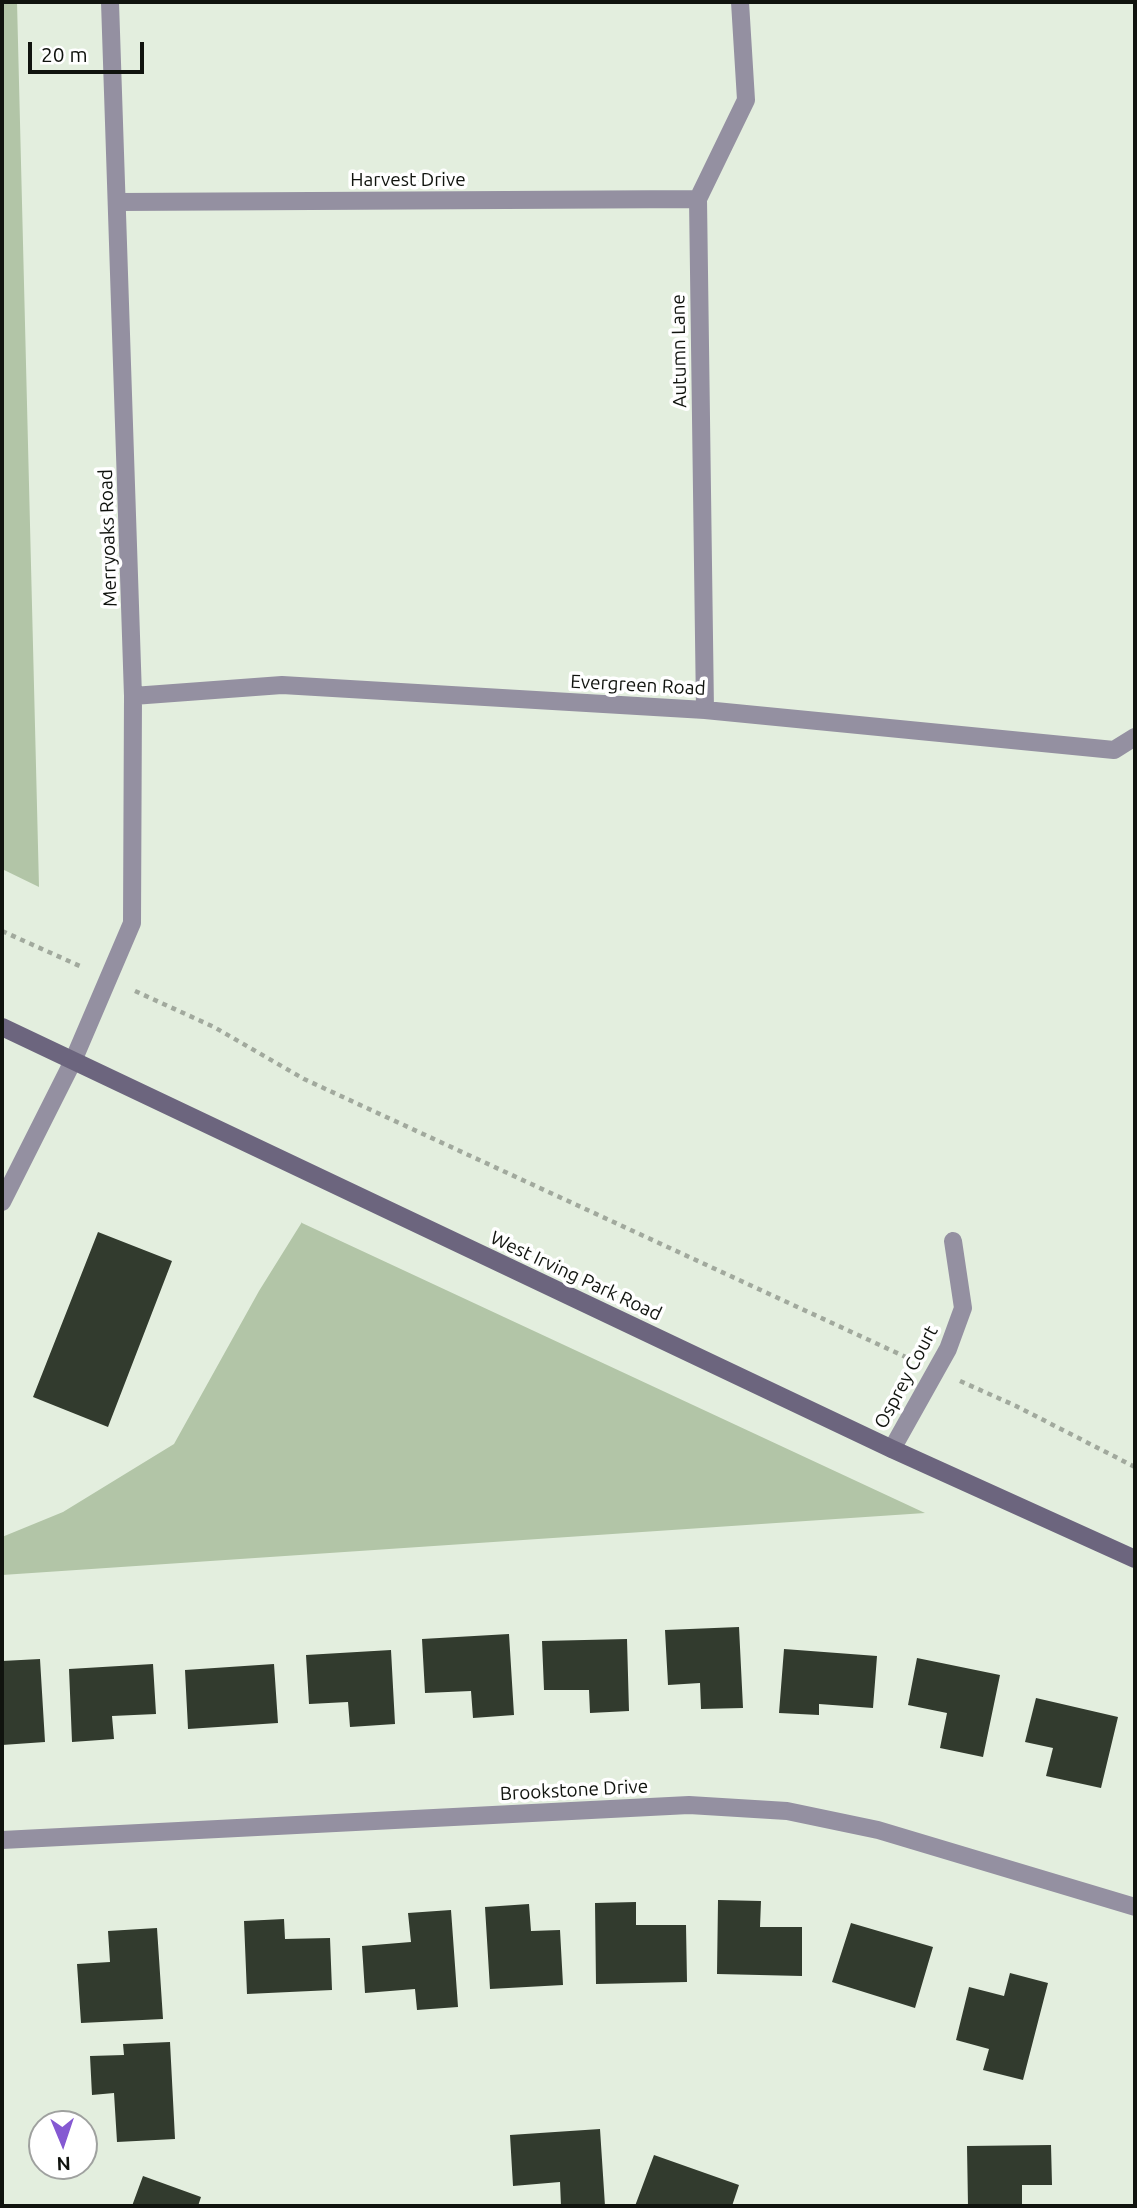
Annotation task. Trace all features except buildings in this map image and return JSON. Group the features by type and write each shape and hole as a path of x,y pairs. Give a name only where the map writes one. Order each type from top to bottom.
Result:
{"main road":[{"name":"West Irving Park Road","path":"2,1027 892,1449 1135,1559"}],"street":[{"name":"Merryoaks Road","path":"2,1202 73,1060 132,923 134,696 110,2"},
{"name":"Autumn Lane","path":"705,710 698,200 746,100 740,2"},
{"name":"Harvest Drive","path":"119,202 698,200"},
{"name":"Evergreen Road","path":"134,696 282,685 705,710 1114,750 1135,737"},
{"name":"Osprey Court","path":"892,1449 948,1349 963,1308 953,1241"},
{"name":"Brookstone Drive","path":"2,1840 701,1806 787,1811 878,1830 1135,1907"}],"path":[{"path":"2,931 214,1027 304,1079 1016,1406 1135,1467"}],"green space":[{"path":"2,2 17,2 39,887 2,869"},
{"path":"302,1222 925,1513 2,1575 2,1537 63,1512 174,1444 259,1291"}]}
